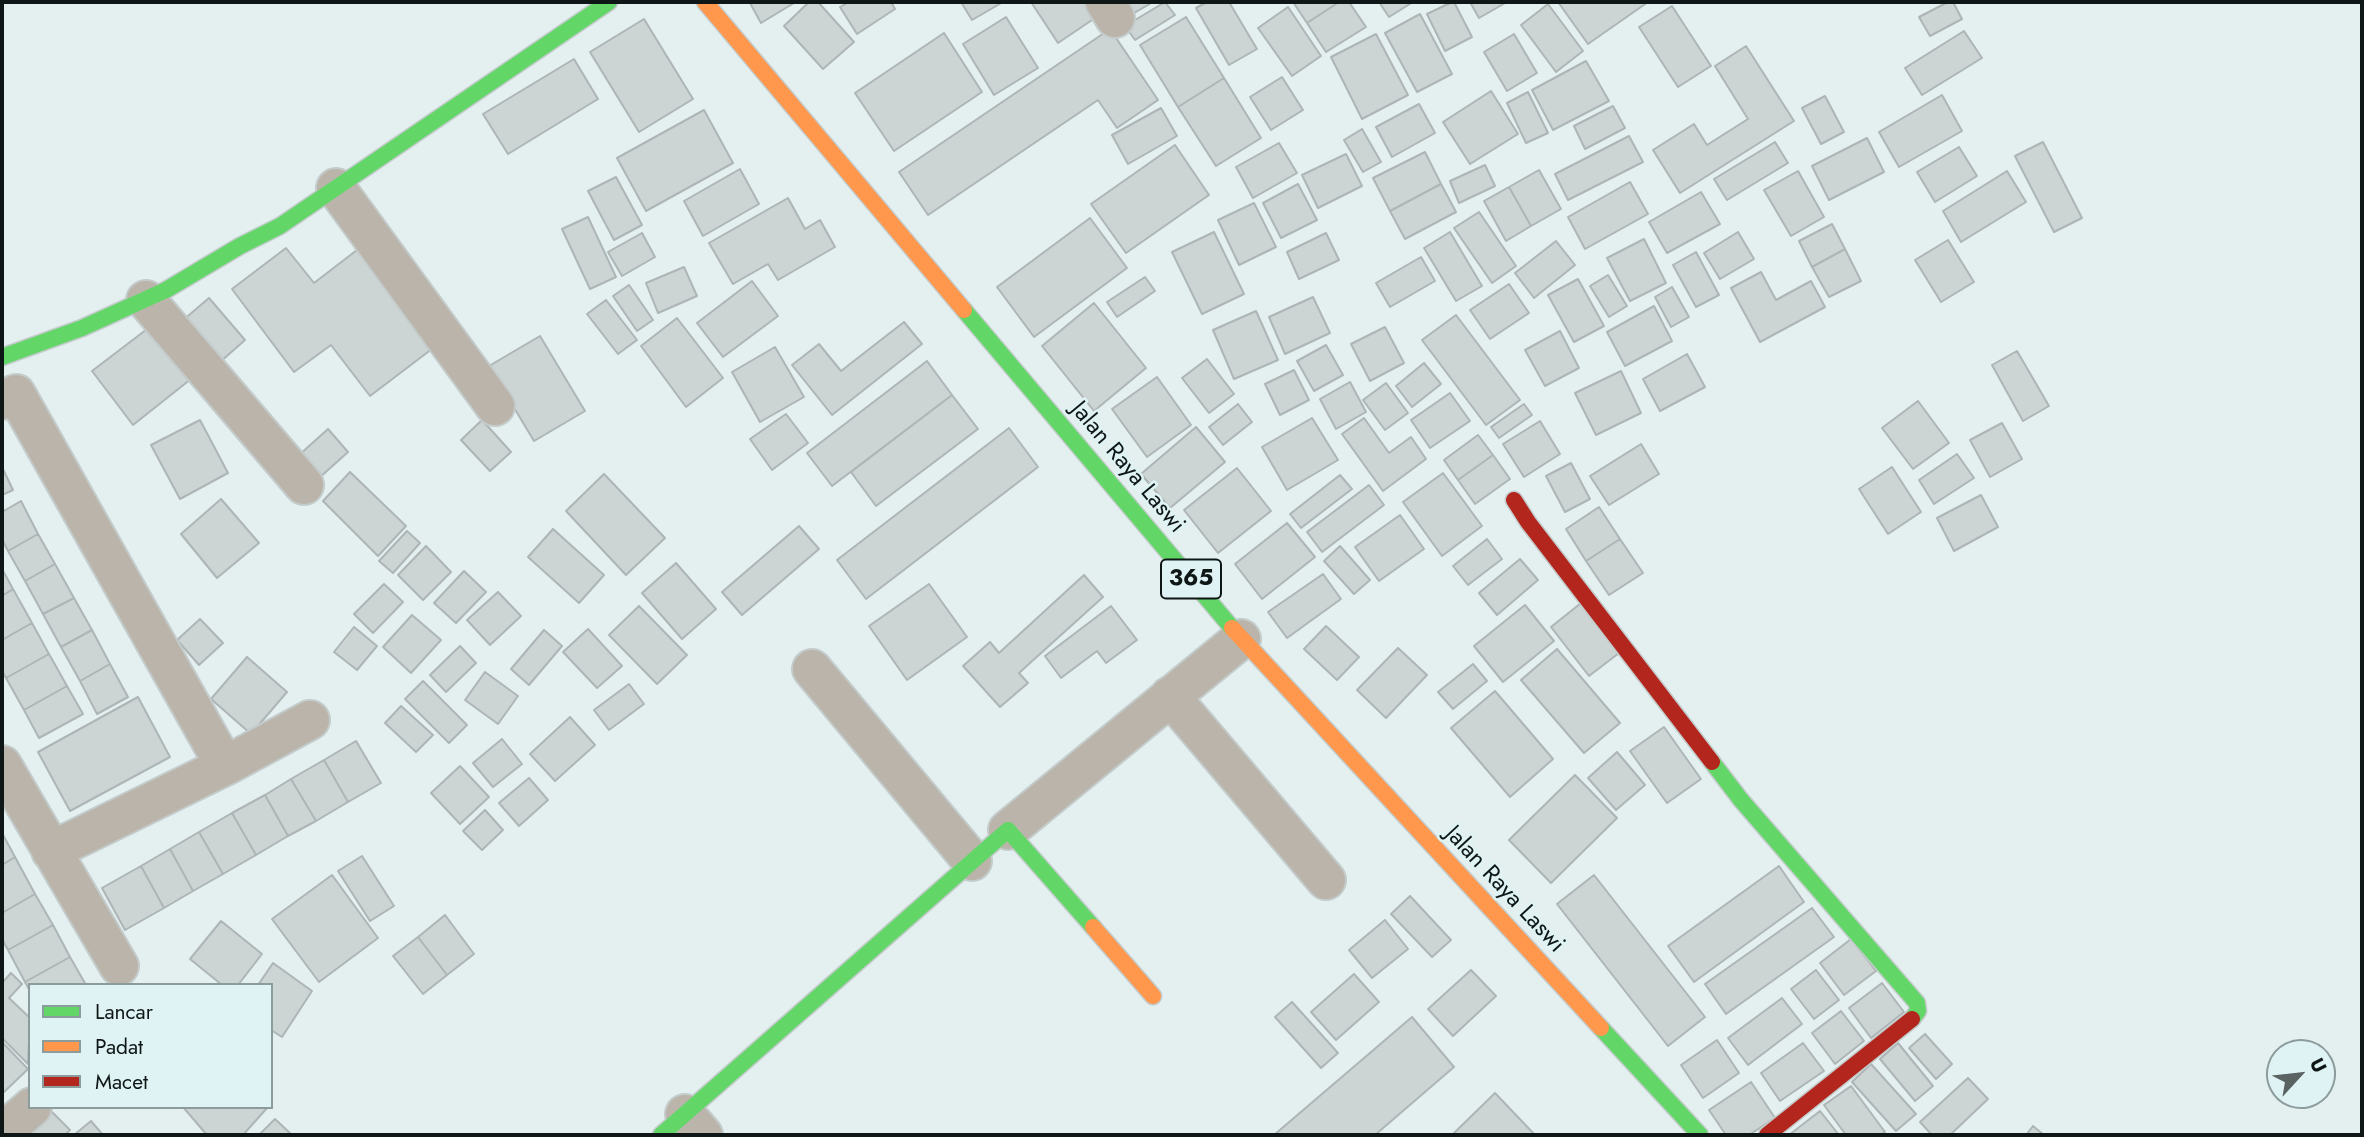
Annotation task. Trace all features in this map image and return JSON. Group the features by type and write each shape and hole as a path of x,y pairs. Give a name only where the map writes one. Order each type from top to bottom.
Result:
{"street":[{"path":"2,357 82,328 146,300 280,226 506,69 609,2"},
{"name":"Jalan Raya Laswi","path":"705,2 1241,639 1700,1135"},
{"path":"337,188 495,406"},
{"path":"146,300 304,485"},
{"path":"2,400 16,394 225,765"},
{"path":"1514,500 1528,522 1741,800 1917,1003 1918,1011 1910,1020 1768,1135"},
{"path":"683,1128 972,861 1241,639"},
{"path":"812,669 972,861"},
{"path":"1170,696 1326,880"},
{"path":"51,850 310,720"},
{"path":"2,765 119,966"},
{"path":"1008,830 1153,996"},
{"path":"2,1133 30,1109"}],"building":[{"path":"809,2 818,2 854,42 823,69 784,26"},
{"path":"849,2 891,2 895,9 857,34 840,7"},
{"path":"961,2 1003,2 972,20"},
{"path":"1031,2 1088,2 1098,16 1058,43"},
{"path":"1120,2 1153,2 1129,16"},
{"path":"1165,2 1175,15 1135,40 1125,26"},
{"path":"1207,2 1229,2 1257,49 1229,65 1196,8"},
{"path":"1293,2 1339,2 1307,23"},
{"path":"1339,2 1349,2 1366,27 1326,52 1307,23"},
{"path":"1379,2 1413,2 1389,17"},
{"path":"1452,2 1472,37 1445,51 1427,14"},
{"path":"1470,2 1507,2 1479,18"},
{"path":"1558,2 1648,2 1588,44"},
{"path":"1953,2 1962,19 1930,36 1919,17"},
{"path":"750,3 794,3 761,23"},
{"path":"1548,4 1583,51 1556,72 1521,25"},
{"path":"1672,6 1711,66 1678,87 1639,27"},
{"path":"1288,7 1321,56 1292,76 1258,28"},
{"path":"1420,14 1452,74 1417,92 1385,33"},
{"path":"1006,17 1038,68 994,95 963,44"},
{"path":"1186,17 1224,78 1178,107 1140,45"},
{"path":"644,19 693,99 639,132 590,52"},
{"path":"1110,29 1158,100 1117,128 1098,100 928,215 899,172"},
{"path":"1964,31 1982,58 1922,95 1905,68"},
{"path":"944,33 982,92 894,151 855,93"},
{"path":"1376,34 1408,95 1362,119 1331,57"},
{"path":"1514,34 1537,73 1507,91 1484,52"},
{"path":"1746,46 1794,121 1680,193 1653,150 1694,124 1707,145 1748,119 1715,66"},
{"path":"574,59 598,99 508,154 483,114"},
{"path":"1586,61 1609,101 1553,130 1532,90"},
{"path":"1282,77 1303,110 1271,130 1250,97"},
{"path":"1224,78 1261,138 1216,166 1178,107"},
{"path":"1491,91 1518,134 1470,164 1443,122"},
{"path":"1528,92 1548,133 1526,143 1507,103"},
{"path":"1942,95 1962,131 1899,167 1879,132"},
{"path":"1825,96 1844,132 1821,144 1802,108"},
{"path":"1419,104 1435,133 1392,157 1376,127"},
{"path":"1613,106 1625,128 1585,149 1574,126"},
{"path":"1161,108 1177,136 1128,164 1112,135"},
{"path":"704,110 733,163 646,211 617,158"},
{"path":"1362,129 1381,162 1363,172 1344,140"},
{"path":"1629,136 1643,162 1568,200 1555,174"},
{"path":"1867,138 1884,172 1829,200 1812,166"},
{"path":"1775,142 1788,163 1727,200 1714,179"},
{"path":"2043,142 2082,218 2054,232 2015,156"},
{"path":"1279,143 1297,173 1253,198 1236,167"},
{"path":"1175,145 1209,195 1126,253 1091,204"},
{"path":"1959,147 1977,176 1935,202 1917,172"},
{"path":"1425,152 1441,184 1390,211 1373,178"},
{"path":"1346,154 1362,186 1318,208 1302,175"},
{"path":"1485,165 1495,186 1459,203 1450,181"},
{"path":"740,169 759,204 703,236 684,201"},
{"path":"1539,170 1561,209 1531,226 1509,187"},
{"path":"1798,171 1824,217 1791,236 1764,190"},
{"path":"2007,171 2026,202 1961,242 1943,211"},
{"path":"616,177 642,225 614,240 588,191"},
{"path":"1630,182 1648,214 1585,249 1568,217"},
{"path":"1298,184 1317,220 1281,238 1263,203"},
{"path":"1441,184 1456,212 1405,239 1390,211"},
{"path":"1509,187 1531,226 1506,241 1484,201"},
{"path":"1701,192 1720,224 1667,253 1649,222"},
{"path":"788,198 805,229 820,220 835,247 778,280 768,264 733,284 709,243"},
{"path":"1254,203 1276,247 1239,265 1218,220"},
{"path":"1479,212 1516,266 1492,283 1454,228"},
{"path":"588,217 616,277 590,289 562,229"},
{"path":"1090,218 1127,268 1034,337 997,287"},
{"path":"1832,224 1845,249 1812,267 1799,241"},
{"path":"1214,232 1244,294 1202,314 1172,252"},
{"path":"1450,232 1482,286 1456,301 1424,248"},
{"path":"1738,232 1754,259 1720,279 1704,253"},
{"path":"642,233 655,257 622,276 608,252"},
{"path":"1326,233 1339,260 1299,279 1287,252"},
{"path":"1644,239 1666,283 1630,301 1607,258"},
{"path":"370,240 445,339 370,396 331,345 294,372 232,289 286,248 314,283"},
{"path":"1948,240 1974,282 1941,302 1915,260"},
{"path":"1556,241 1575,265 1534,298 1515,273"},
{"path":"1845,249 1861,281 1829,297 1812,267"},
{"path":"1696,252 1719,295 1696,307 1673,265"},
{"path":"1421,257 1435,281 1390,307 1376,283"},
{"path":"684,267 697,296 658,313 646,283"},
{"path":"1761,272 1776,300 1811,281 1825,307 1760,342 1731,288"},
{"path":"1608,275 1627,306 1609,317 1590,286"},
{"path":"1145,277 1155,291 1117,317 1107,302"},
{"path":"1578,279 1604,326 1574,342 1548,295"},
{"path":"752,281 778,316 723,357 697,323"},
{"path":"1509,284 1529,313 1490,339 1470,310"},
{"path":"629,285 653,320 637,331 613,296"},
{"path":"1672,287 1689,317 1671,327 1655,297"},
{"path":"1313,297 1330,333 1285,354 1269,317"},
{"path":"209,298 245,340 219,363 182,321"},
{"path":"606,300 637,340 618,354 587,314"},
{"path":"1094,303 1146,368 1094,411 1042,346"},
{"path":"1654,306 1672,341 1625,366 1607,332"},
{"path":"1256,311 1278,360 1234,379 1213,330"},
{"path":"1456,315 1520,400 1486,425 1422,340"},
{"path":"677,318 723,378 686,407 641,346"},
{"path":"904,322 922,344 832,415 792,365 819,344 841,371"},
{"path":"155,323 196,375 133,425 92,371"},
{"path":"1385,327 1404,363 1370,381 1351,344"},
{"path":"1560,331 1579,368 1545,386 1525,350"},
{"path":"540,336 585,411 534,441 489,366"},
{"path":"1326,345 1343,375 1314,391 1297,361"},
{"path":"775,347 804,397 760,422 732,372"},
{"path":"2017,351 2049,406 2023,421 1992,365"},
{"path":"1687,354 1705,387 1660,411 1643,379"},
{"path":"1207,359 1234,394 1209,413 1182,378"},
{"path":"927,361 952,395 832,486 807,453"},
{"path":"1424,363 1441,384 1412,407 1396,386"},
{"path":"1294,370 1309,400 1280,415 1265,384"},
{"path":"1621,371 1641,413 1596,435 1575,393"},
{"path":"1157,377 1191,425 1147,457 1112,409"},
{"path":"1350,382 1366,412 1336,429 1320,399"},
{"path":"1386,383 1408,413 1385,430 1363,400"},
{"path":"1450,393 1470,421 1430,448 1411,420"},
{"path":"952,395 978,429 876,506 851,472"},
{"path":"1918,401 1949,443 1913,469 1882,428"},
{"path":"1238,404 1252,422 1223,445 1209,427"},
{"path":"1524,404 1532,415 1499,438 1491,427"},
{"path":"786,414 808,443 772,470 750,439"},
{"path":"1312,418 1338,460 1287,490 1262,447"},
{"path":"1364,418 1389,453 1411,437 1426,459 1383,491 1342,434"},
{"path":"200,420 228,473 180,499 151,445"},
{"path":"482,420 511,452 490,471 461,440"},
{"path":"1540,421 1560,454 1524,477 1503,444"},
{"path":"2002,423 2022,459 1990,477 1970,440"},
{"path":"1196,427 1225,462 1170,508 1141,474"},
{"path":"1009,428 1038,467 866,599 837,560"},
{"path":"328,429 348,452 318,479 298,456"},
{"path":"1478,435 1493,455 1458,480 1444,460"},
{"path":"1641,444 1659,474 1609,505 1590,476"},
{"path":"1957,454 1974,478 1934,504 1919,480"},
{"path":"1493,455 1510,479 1475,504 1458,480"},
{"path":"1571,463 1590,499 1565,512 1546,476"},
{"path":"2,467 13,490 2,495"},
{"path":"1892,467 1921,512 1888,534 1859,489"},
{"path":"1237,468 1271,511 1218,553 1184,510"},
{"path":"350,472 406,526 378,556 323,501"},
{"path":"1443,473 1482,526 1442,556 1403,502"},
{"path":"604,474 665,538 626,575 566,511"},
{"path":"1340,475 1352,489 1301,528 1290,514"},
{"path":"1369,485 1384,505 1322,552 1307,532"},
{"path":"1981,495 1998,527 1954,551 1937,518"},
{"path":"221,499 259,543 217,578 181,534"},
{"path":"21,501 38,534 8,551 2,539 2,512"},
{"path":"1599,507 1620,539 1586,561 1566,529"},
{"path":"1400,515 1424,549 1379,581 1355,547"},
{"path":"1287,523 1315,557 1262,599 1235,564"},
{"path":"799,526 819,549 742,615 722,592"},
{"path":"553,529 604,575 579,603 528,557"},
{"path":"407,531 420,543 393,573 379,561"},
{"path":"38,534 55,564 25,581 8,551"},
{"path":"1487,539 1502,559 1468,585 1453,566"},
{"path":"1620,539 1643,573 1609,595 1586,561"},
{"path":"426,546 451,572 423,600 398,575"},
{"path":"1340,546 1370,580 1354,594 1324,561"},
{"path":"1520,559 1538,580 1497,615 1479,593"},
{"path":"676,563 716,609 682,639 642,593"},
{"path":"55,564 74,598 43,614 25,581"},
{"path":"2,569 13,589 2,596"},
{"path":"464,571 486,592 456,623 434,603"},
{"path":"1323,574 1341,599 1287,638 1268,612"},
{"path":"1084,575 1103,597 1019,673 1028,683 1000,707 963,666 990,642 999,653"},
{"path":"384,584 403,602 373,633 354,614"},
{"path":"929,584 967,637 907,680 869,626"},
{"path":"13,589 32,623 2,640 2,596"},
{"path":"498,592 521,616 490,645 467,620"},
{"path":"74,598 92,630 61,647 43,614"},
{"path":"1581,603 1619,653 1589,676 1551,627"},
{"path":"1525,605 1554,641 1503,682 1474,646"},
{"path":"639,606 687,655 657,684 609,635"},
{"path":"1111,606 1137,640 1106,663 1097,651 1061,678 1045,656"},
{"path":"412,615 441,640 411,673 383,647"},
{"path":"200,619 223,643 199,665 177,640"},
{"path":"32,623 49,654 6,678 2,671 2,640"},
{"path":"1326,626 1359,657 1337,680 1304,649"},
{"path":"354,627 377,646 357,670 334,652"},
{"path":"588,629 622,666 597,688 563,652"},
{"path":"92,630 110,664 80,681 61,647"},
{"path":"544,630 562,646 529,685 511,669"},
{"path":"460,646 476,663 446,692 430,675"},
{"path":"1398,648 1427,675 1386,718 1357,690"},
{"path":"1557,649 1620,723 1584,753 1521,680"},
{"path":"49,654 67,686 24,710 6,678"},
{"path":"247,657 287,692 251,734 211,699"},
{"path":"110,664 128,697 97,714 80,681"},
{"path":"1473,664 1487,681 1453,709 1438,692"},
{"path":"485,672 518,696 498,724 465,700"},
{"path":"423,681 467,725 449,743 405,699"},
{"path":"629,684 644,704 609,730 594,710"},
{"path":"67,686 83,714 39,738 24,710"},
{"path":"1495,691 1553,759 1510,797 1451,728"},
{"path":"138,697 170,757 70,811 38,752"},
{"path":"401,706 433,735 416,752 385,723"},
{"path":"570,717 595,745 555,781 530,754"},
{"path":"1664,727 1701,779 1667,803 1630,751"},
{"path":"502,739 522,764 493,787 473,763"},
{"path":"356,741 381,783 348,802 324,760"},
{"path":"1617,752 1645,785 1616,810 1588,778"},
{"path":"324,760 348,802 316,821 291,779"},
{"path":"460,766 489,797 460,824 431,793"},
{"path":"1575,775 1617,818 1551,883 1509,840"},
{"path":"529,778 548,800 519,826 499,803"},
{"path":"291,779 316,821 288,836 265,795"},
{"path":"265,795 288,836 256,855 232,813"},
{"path":"485,810 503,830 482,850 463,831"},
{"path":"232,813 256,855 223,874 199,832"},
{"path":"199,832 223,874 193,891 170,849"},
{"path":"2,833 15,857 2,865"},
{"path":"170,849 193,891 164,908 141,866"},
{"path":"362,856 394,906 370,921 338,871"},
{"path":"15,857 35,894 2,913 2,865"},
{"path":"141,866 164,908 125,930 102,888"},
{"path":"1779,866 1804,902 1694,982 1668,946"},
{"path":"332,875 378,938 319,982 272,919"},
{"path":"1594,875 1705,1017 1668,1046 1557,904"},
{"path":"35,894 53,925 8,950 2,939 2,913"},
{"path":"1410,896 1451,940 1432,957 1391,914"},
{"path":"1812,908 1834,937 1726,1014 1705,984"},
{"path":"445,915 474,954 447,975 418,937"},
{"path":"1385,920 1408,949 1372,978 1349,950"},
{"path":"221,921 262,954 240,983 220,983 190,959"},
{"path":"53,925 70,957 25,982 8,950"},
{"path":"418,937 447,975 423,994 393,956"},
{"path":"1851,939 1876,971 1844,995 1820,963"},
{"path":"70,957 85,983 28,983 28,987 25,982"},
{"path":"273,963 312,991 282,1037 273,1031 273,983 259,983"},
{"path":"1471,970 1496,996 1453,1036 1428,1009"},
{"path":"1816,970 1839,1000 1814,1019 1791,989"},
{"path":"11,973 22,984 9,998 28,1016 28,1064 2,1038 2,983"},
{"path":"1354,974 1379,1002 1336,1040 1311,1012"},
{"path":"1882,983 1904,1012 1871,1038 1849,1008"},
{"path":"1782,998 1802,1024 1748,1065 1728,1038"},
{"path":"1292,1002 1338,1053 1321,1068 1275,1017"},
{"path":"1841,1011 1864,1041 1835,1064 1812,1033"},
{"path":"1412,1017 1454,1067 1375,1135 1274,1135"},
{"path":"1925,1034 1952,1064 1936,1079 1909,1048"},
{"path":"1717,1040 1739,1073 1703,1098 1681,1065"},
{"path":"2,1042 28,1069 2,1094"},
{"path":"1803,1043 1824,1071 1780,1101 1761,1073"},
{"path":"1898,1043 1933,1086 1915,1101 1880,1059"},
{"path":"1871,1064 1916,1114 1896,1131 1852,1082"},
{"path":"1968,1078 1988,1099 1950,1135 1932,1135 1920,1122"},
{"path":"1751,1082 1775,1118 1749,1135 1726,1135 1709,1110"},
{"path":"1851,1086 1885,1132 1880,1135 1846,1135 1824,1105"},
{"path":"1495,1093 1535,1135 1452,1135"},
{"path":"44,1109 49,1109 70,1130 65,1135 31,1135 20,1124"},
{"path":"185,1109 266,1109 243,1135 207,1135"},
{"path":"1820,1111 1839,1135 1789,1135"},
{"path":"275,1119 292,1135 259,1135"},
{"path":"91,1121 103,1135 74,1135"},
{"path":"2033,1126 2044,1135 2026,1135"}],"traffic: fast":[{"path":"2,357 82,328 166,290 240,246 280,226 609,2"},
{"path":"964,310 1232,628"},
{"path":"1712,762 1741,800 1917,1003 1918,1011 1912,1019"},
{"path":"661,1135 1008,830 1093,927"},
{"path":"1601,1028 1700,1135"}],"traffic: slow":[{"path":"705,2 964,310"},
{"path":"1232,628 1601,1028"},
{"path":"1093,927 1153,996"}],"traffic: jam":[{"path":"1514,500 1712,762"},
{"path":"1767,1135 1912,1019"}]}
